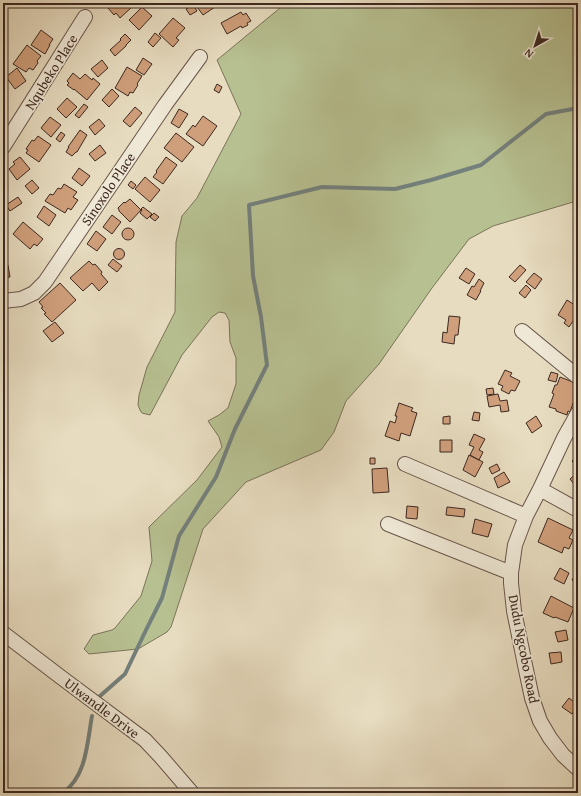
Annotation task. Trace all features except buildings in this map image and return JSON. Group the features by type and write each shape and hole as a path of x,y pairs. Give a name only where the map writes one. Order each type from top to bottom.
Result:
{"street":[{"name":"Nqubeko Place","path":"3,147 85,17"},
{"name":"Sinoxolo Place","path":"3,301 22,299 34,293 45,282 200,57"},
{"path":"522,331 578,377"},
{"name":"Dudu Ngcobo Road","path":"578,413 564,438 526,516 515,546 511,573 514,611 525,665 540,721 550,738 563,755 578,769"},
{"path":"405,464 526,516"},
{"path":"540,489 578,510"},
{"path":"388,524 511,573"},
{"name":"Ulwandle Drive","path":"3,633 145,740 192,793"}],"green space":[{"path":"280,3 578,3 578,201 493,226 469,239 432,288 379,364 346,401 334,432 321,450 246,482 203,529 171,627 167,632 138,649 89,654 84,649 93,635 115,628 141,596 152,561 149,527 197,480 222,447 219,437 208,421 228,408 236,384 236,358 230,342 229,320 225,313 219,312 212,317 182,355 150,415 142,413 140,410 138,405 139,395 147,367 175,312 176,242 182,216 197,198 241,114 217,60 280,8"}],"waterway":[{"path":"100,696 125,674 162,598 179,536 216,477 235,429 267,365 261,317 253,276 249,205 322,187 395,189 431,180 481,165 546,114 578,108"},
{"path":"63,793 71,786 77,777 85,758 92,716"}]}
